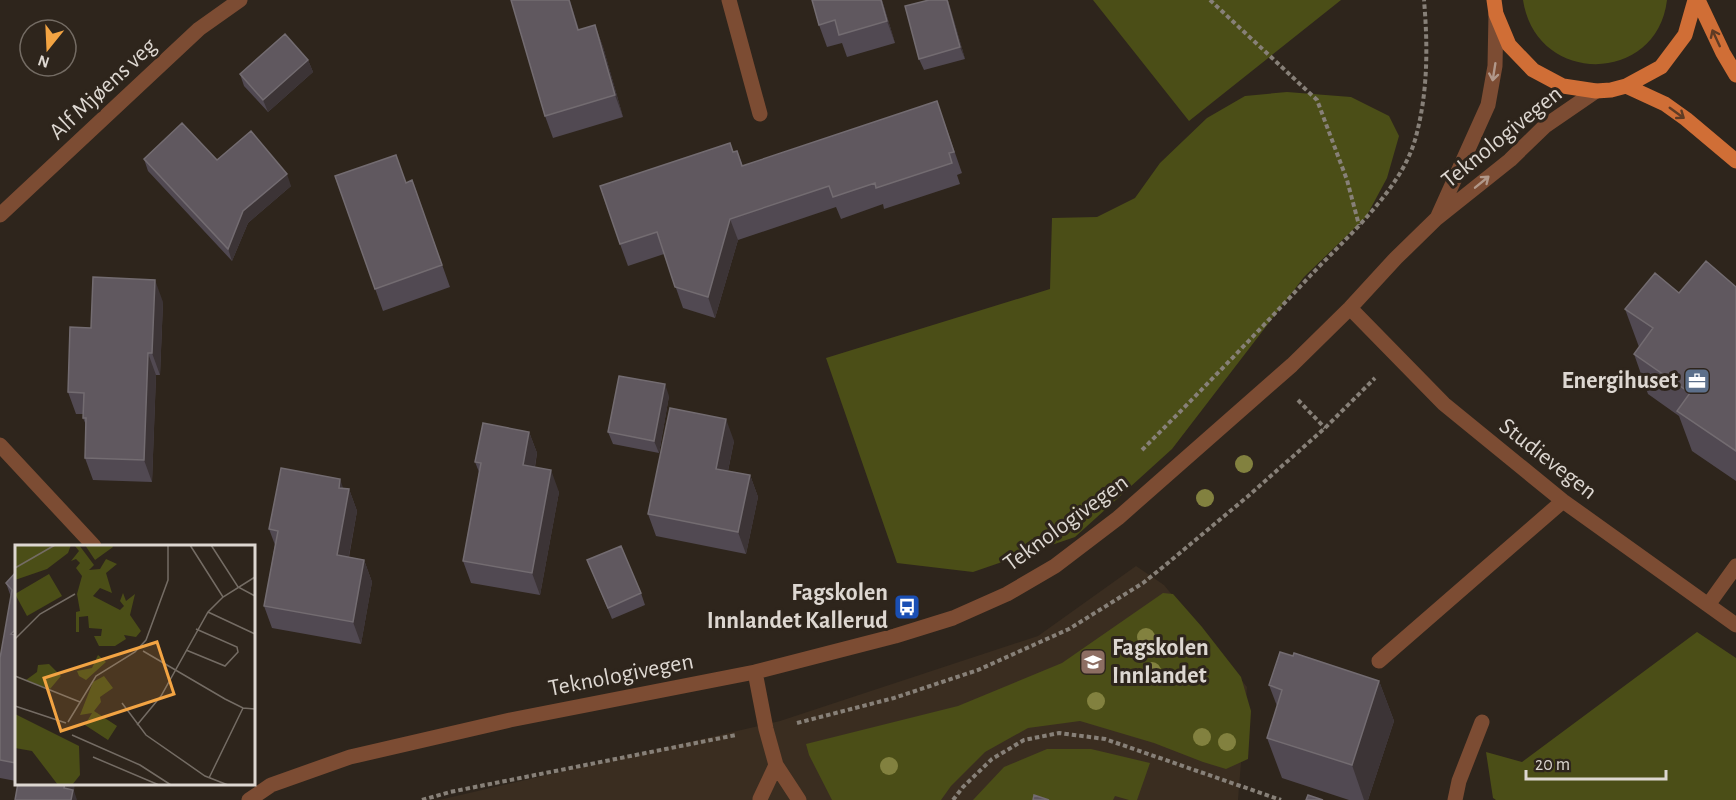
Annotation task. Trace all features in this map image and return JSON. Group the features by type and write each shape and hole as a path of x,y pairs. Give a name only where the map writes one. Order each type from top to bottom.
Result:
{"main road":[{"path":"1696,0 1736,75"},
{"path":"1495,7 1509,45 1533,70 1563,86 1596,91 1626,86 1661,67 1685,35 1696,0"},
{"path":"1626,86 1665,104 1736,161"}],"street":[{"name":"Alf Mjøens veg","path":"0,215 199,29 240,0"},
{"path":"729,0 760,114"},
{"name":"Teknologivegen","path":"1436,219 1488,105 1495,66 1495,7"},
{"name":"Teknologivegen","path":"249,800 271,785 350,757 510,720 754,672 895,636 954,618 1007,594 1054,566 1118,518 1292,365 1436,219 1510,160 1545,126 1596,91"},
{"name":"Studievegen","path":"1350,308 1443,404 1563,501 1736,625"},
{"path":"0,446 93,545"},
{"path":"1379,661 1563,501"},
{"path":"1708,605 1736,566"},
{"path":"754,672 776,765 799,800"},
{"path":"1455,800 1459,781 1482,722"},
{"path":"760,799 776,765"}],"path":[{"path":"1210,0 1317,100 1347,180 1359,225"},
{"path":"1138,454 1223,369 1359,225 1397,180 1414,141 1425,90 1427,43 1424,0"},
{"path":"422,800 461,790 791,724 904,695 998,662 1069,629 1143,583 1247,497 1325,428 1396,356"},
{"path":"1298,400 1325,428"},
{"path":"952,800 992,759 1024,740 1059,733 1105,739 1281,800"}],"shaded area":[{"name":"Fagskolen Innlandet","path":"1136,566 1164,585 1247,687 1238,800 439,800 780,721 1038,636"}],"green space":[{"path":"1093,0 1341,0 1189,121"},
{"path":"1523,0 1667,0 1658,28 1642,48 1620,60 1596,64 1572,60 1550,48 1533,28"},
{"path":"1287,92 1351,97 1389,116 1399,136 1387,178 1366,217 1304,277 1172,449 1075,537 973,572 897,563 826,358 1050,289 1052,218 1097,217 1135,198 1160,163 1207,118 1245,96"},
{"path":"1163,593 1173,594 1241,677 1251,711 1248,759 1226,769 1154,743 1080,721 1028,728 985,752 951,786 941,800 832,800 809,755 806,744 958,706 1062,663"},
{"path":"1697,632 1736,658 1736,800 1496,800 1493,798 1486,752 1522,762"},
{"path":"1047,749 1091,749 1150,763 1137,800 1115,796 1113,800 973,800 1004,767"}],"building":[{"path":"511,0 569,0 578,30 595,25 615,95 545,116"},
{"path":"812,0 881,0 887,21 839,35 835,20 819,25"},
{"path":"929,0 947,0 960,47 919,59 905,6"},
{"path":"285,34 308,60 263,100 240,74"},
{"path":"937,101 954,152 949,153 952,163 876,188 875,183 833,197 829,186 730,219 708,297 675,287 657,232 620,244 600,186 730,143 733,152 737,151 742,166"},
{"path":"182,123 217,160 251,131 287,174 243,211 228,249 144,159"},
{"path":"396,155 406,183 412,180 442,265 375,289 335,176"},
{"name":"Energihuset","path":"1706,261 1736,287 1736,451 1677,411 1690,393 1634,354 1653,328 1625,309 1655,273 1679,293"},
{"path":"93,277 155,280 152,353 148,353 144,460 85,458 84,393 68,392 70,327 91,328"},
{"path":"619,376 665,384 654,441 608,432"},
{"path":"670,408 726,419 716,469 750,475 738,532 648,514"},
{"path":"483,423 529,432 523,465 551,470 532,573 463,561 481,463 475,462"},
{"path":"281,468 340,479 339,488 349,489 337,555 364,560 353,622 264,606 278,531 269,529"},
{"path":"621,546 641,593 608,608 587,560"},
{"path":"15,573 15,630 11,634 15,635 15,763 0,760 0,658 12,590 6,583"},
{"path":"1280,652 1293,656 1294,653 1379,681 1352,765 1267,738 1282,690 1269,685"},
{"path":"18,785 65,785 64,788 73,790 71,800 15,800"},
{"path":"1034,795 1049,800 1033,800"},
{"path":"1308,795 1323,800 1306,800"}],"place":[{"name":"Energihuset","path":"1697,381"},
{"name":"Fagskolen Innlandet Kallerud","path":"907,607"},
{"name":"Fagskolen Innlandet","path":"1093,662"}]}
